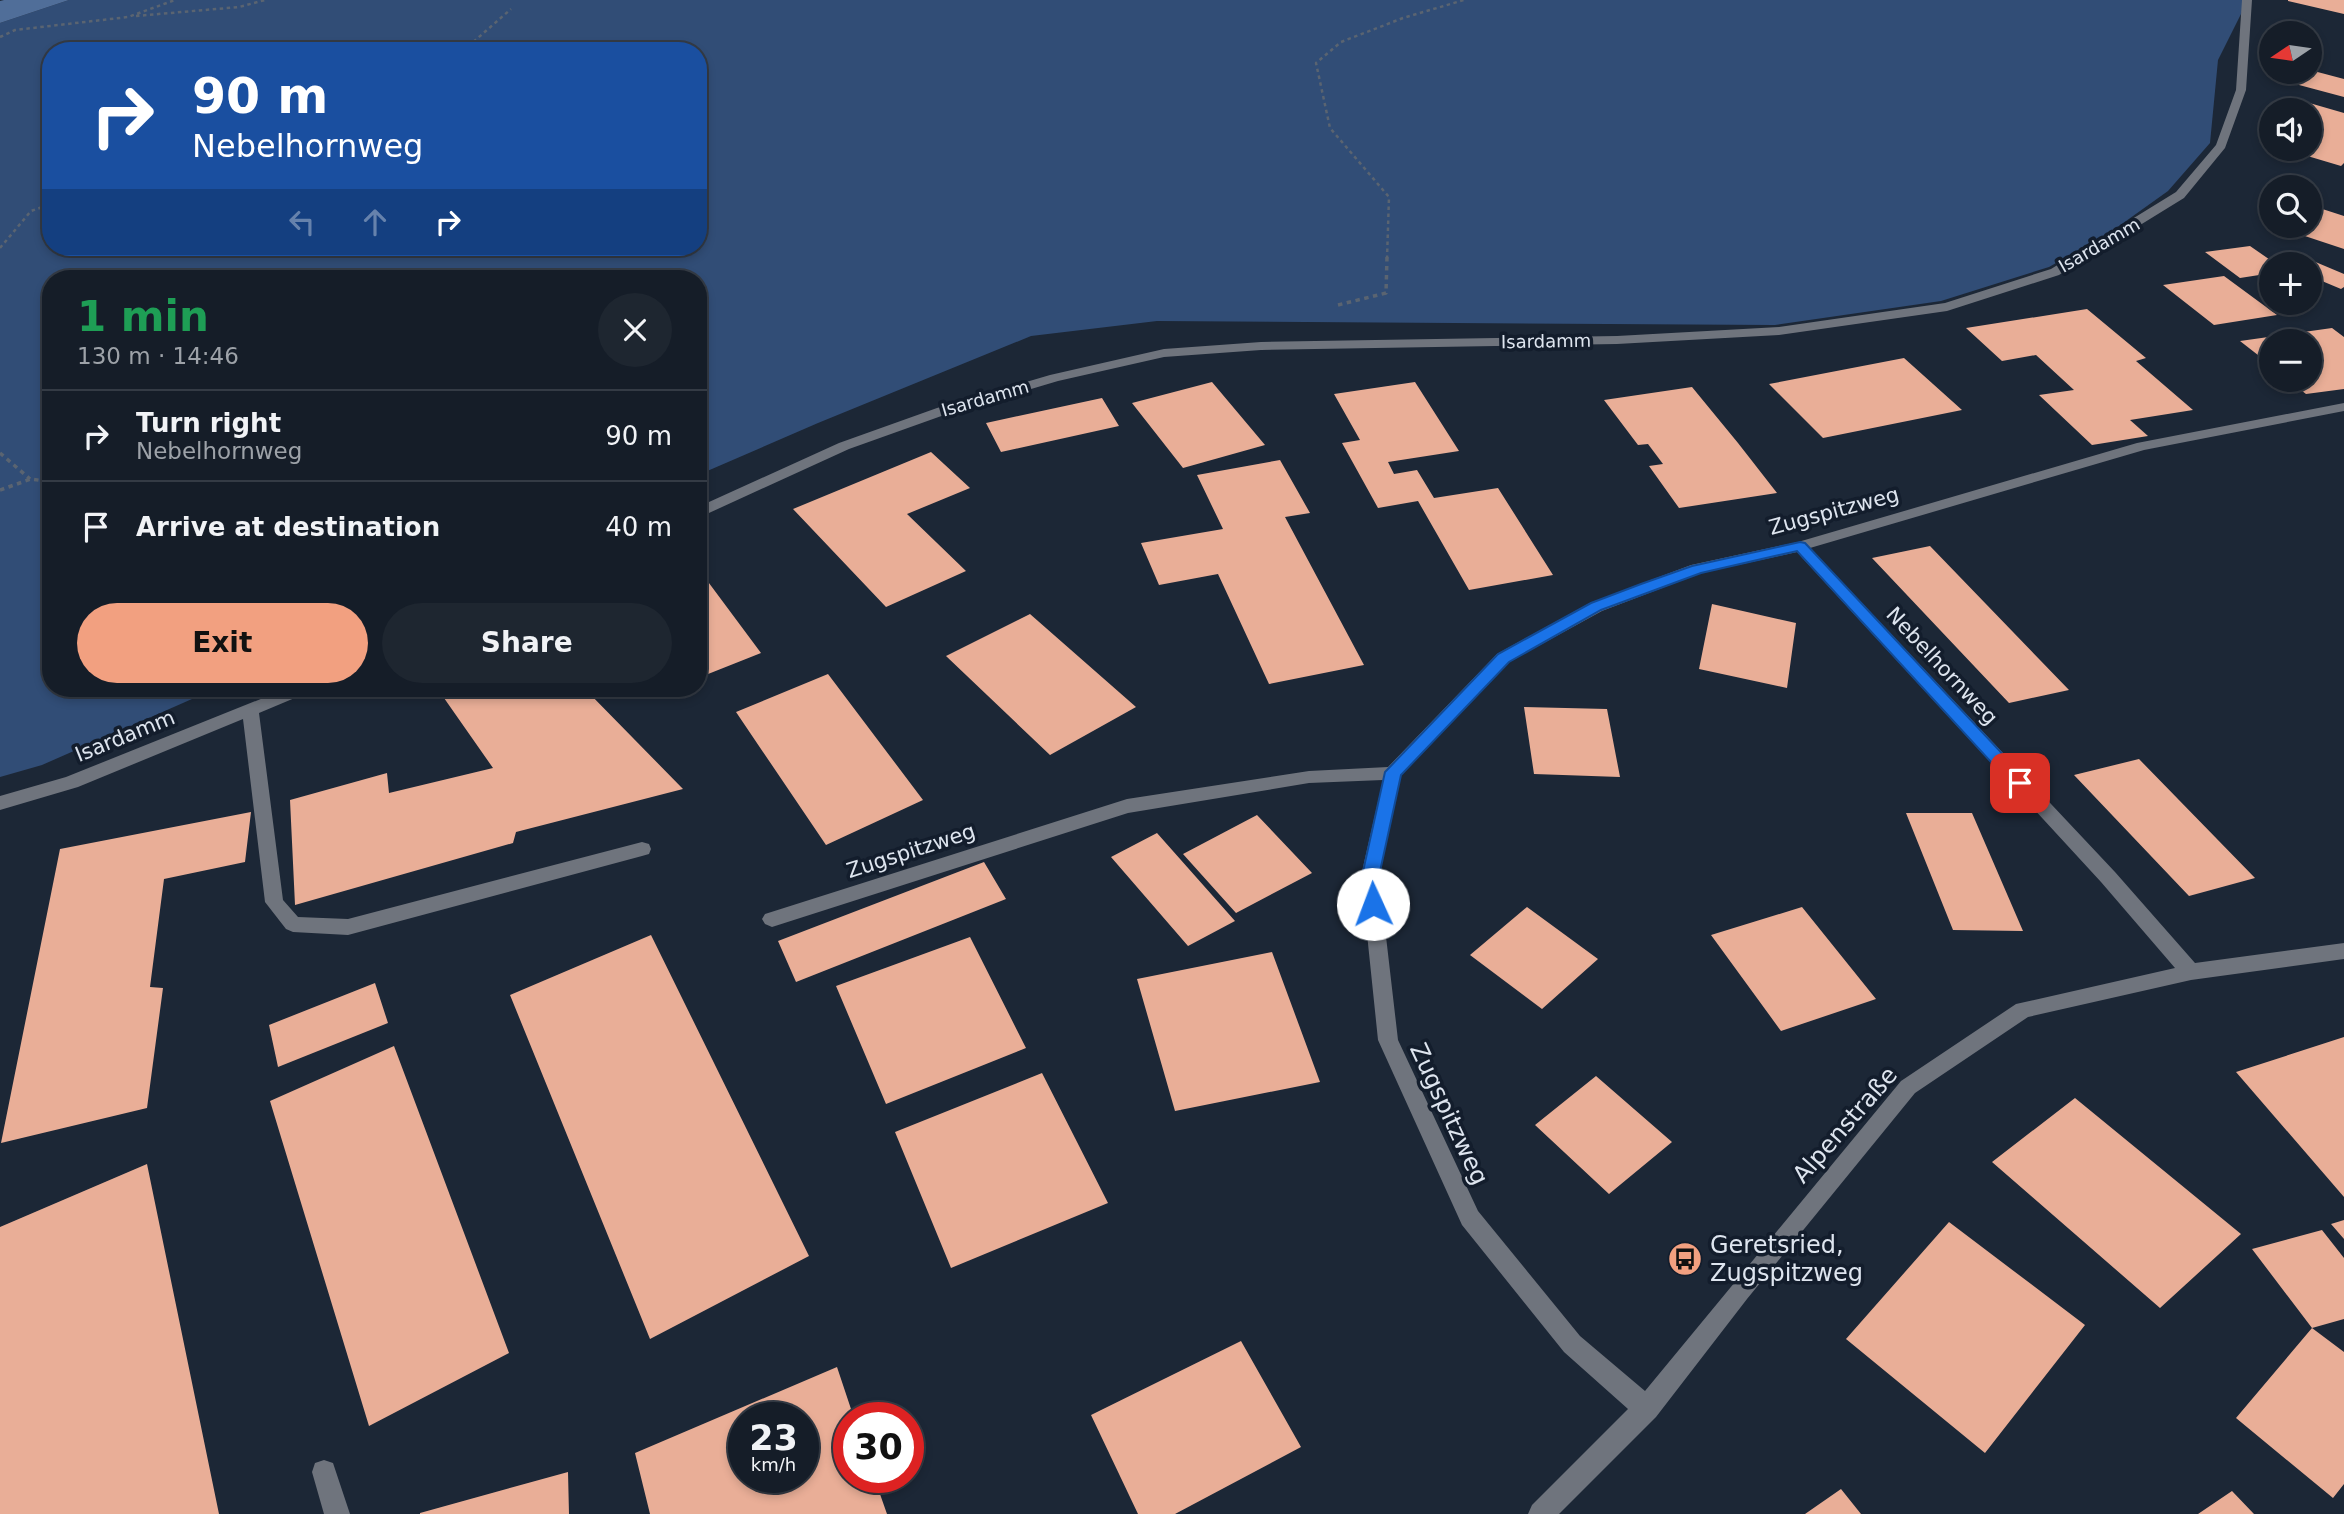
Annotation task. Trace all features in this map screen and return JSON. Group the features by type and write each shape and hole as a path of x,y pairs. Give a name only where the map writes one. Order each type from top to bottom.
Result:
{"street":[{"name":"Isardamm","path":"707,509 844,446 942,411 1055,378 1164,353 1261,346 1617,340 1779,331 1947,307 2043,276 2055,272 2119,235 2180,195 2221,146 2241,90 2247,0"},
{"name":"Zugspitzweg","path":"1647,1409 1572,1345 1470,1218 1388,1040 1370,876 1393,772 1503,658 1596,607 1697,569 1800,546 2142,446 2344,407"},
{"name":"Nebelhornweg","path":"1800,546 2108,877 2191,972"},
{"name":"Isardamm","path":"0,803 72,782 280,697"},
{"path":"250,709 274,902 293,924 348,927 642,849"},
{"name":"Zugspitzweg","path":"772,919 1127,806 1309,777 1393,772"},
{"name":"Alpenstraße","path":"1541,1514 1647,1409 1739,1291 1908,1087 2024,1010 2191,972 2344,951"},
{"path":"324,1472 337,1514"}],"path":[{"path":"128,17 175,0"},
{"path":"0,37 15,30 239,7 265,0"},
{"path":"1332,307 1386,293 1389,197 1331,128 1317,63 1341,42 1403,18 1464,0"},
{"path":"473,42 511,9"},
{"path":"0,248 31,211 42,208"},
{"path":"0,453 31,480"},
{"path":"0,489 31,480 42,481"}],"shaded area":[{"path":"69,0 2248,0 2218,60 2210,143 2168,191 2112,231 2049,267 1941,301 1775,325 1157,321 1031,336 707,471 707,270 42,270 42,697 197,697 42,765 0,777 0,23"},
{"path":"69,0 0,23 0,1"}],"building":[{"path":"2344,0 2344,14 2288,1"},
{"path":"2322,73 2344,79 2344,97 2295,84 2322,84"},
{"path":"2322,107 2344,113 2344,163 2341,166 2322,160"},
{"path":"2322,209 2344,216 2344,249 2311,238 2322,238"},
{"path":"2250,246 2259,252 2259,275 2240,278 2205,252"},
{"path":"2322,265 2344,274 2344,287 2341,289 2322,281"},
{"path":"2224,276 2259,302 2259,315 2277,315 2214,325 2163,285"},
{"path":"2087,309 2146,358 2136,361 2193,410 2130,420 2148,436 2092,445 2039,395 2074,390 2036,355 2002,361 1966,328"},
{"path":"2332,328 2344,337 2344,389 2322,392 2322,329"},
{"path":"2259,338 2259,356 2240,341"},
{"path":"1904,358 1962,410 1823,438 1769,384"},
{"path":"1212,382 1265,445 1183,468 1132,403"},
{"path":"1415,382 1459,451 1388,462 1394,474 1417,470 1434,498 1498,488 1553,575 1469,590 1418,501 1378,508 1342,443 1360,440 1334,394"},
{"path":"1692,387 1777,493 1679,508 1649,466 1663,464 1648,444 1638,445 1604,400"},
{"path":"1102,398 1119,426 1001,452 986,423"},
{"path":"931,452 970,488 907,514 966,571 886,607 793,509"},
{"path":"1280,460 1310,513 1285,517 1364,665 1269,684 1218,574 1159,585 1141,543 1223,529 1197,475"},
{"path":"1930,546 2069,690 2009,703 1872,558"},
{"path":"707,580 761,653 707,674"},
{"path":"1712,604 1796,623 1787,688 1699,669"},
{"path":"1030,614 1136,707 1050,755 946,656"},
{"path":"828,674 923,800 826,845 736,712"},
{"path":"443,697 593,697 683,789 516,832 513,843 295,905 290,800 387,773 389,793 493,768"},
{"path":"1524,707 1607,709 1620,777 1534,774"},
{"path":"2139,759 2255,878 2189,896 2074,775"},
{"path":"251,812 245,862 164,879 150,987 163,988 147,1108 1,1143 60,849"},
{"path":"1906,813 1972,813 2023,931 1953,930"},
{"path":"1257,815 1312,873 1236,913 1183,854"},
{"path":"1157,833 1235,921 1188,946 1111,857"},
{"path":"984,862 1006,899 796,982 778,941"},
{"path":"1527,907 1598,959 1542,1009 1470,955"},
{"path":"1802,907 1876,999 1781,1031 1711,935"},
{"path":"651,935 809,1256 650,1339 510,995"},
{"path":"970,937 1026,1048 886,1104 836,986"},
{"path":"1272,952 1320,1082 1175,1111 1137,979"},
{"path":"375,983 388,1023 278,1067 269,1025"},
{"path":"2344,1037 2344,1197 2236,1072"},
{"path":"394,1046 509,1353 369,1426 270,1101"},
{"path":"1042,1073 1108,1203 951,1268 895,1132"},
{"path":"1596,1076 1672,1142 1609,1194 1535,1125"},
{"path":"2075,1098 2241,1234 2160,1308 1992,1162"},
{"path":"147,1164 219,1514 0,1514 0,1227"},
{"path":"2344,1220 2344,1239 2331,1224"},
{"path":"1949,1222 2085,1325 1985,1453 1846,1339"},
{"path":"2322,1230 2344,1258 2344,1319 2312,1328 2252,1249"},
{"path":"2312,1328 2344,1352 2344,1484 2333,1498 2236,1418"},
{"path":"1241,1341 1301,1447 1175,1514 1138,1514 1091,1415"},
{"path":"837,1367 849,1402 833,1402 833,1493 880,1493 887,1514 650,1514 635,1453 728,1413 728,1493 819,1493 819,1402 755,1402"},
{"path":"568,1472 569,1514 420,1514 420,1513"},
{"path":"1841,1489 1861,1514 1805,1514"},
{"path":"2232,1491 2254,1514 2198,1514"}],"place":[{"name":"Geretsried, Zugspitzweg","path":"1685,1259"}],"route":[{"path":"1373,904 1370,876 1393,772 1503,658 1596,607 1646,588 1697,569 1800,546 2020,783"}]}
